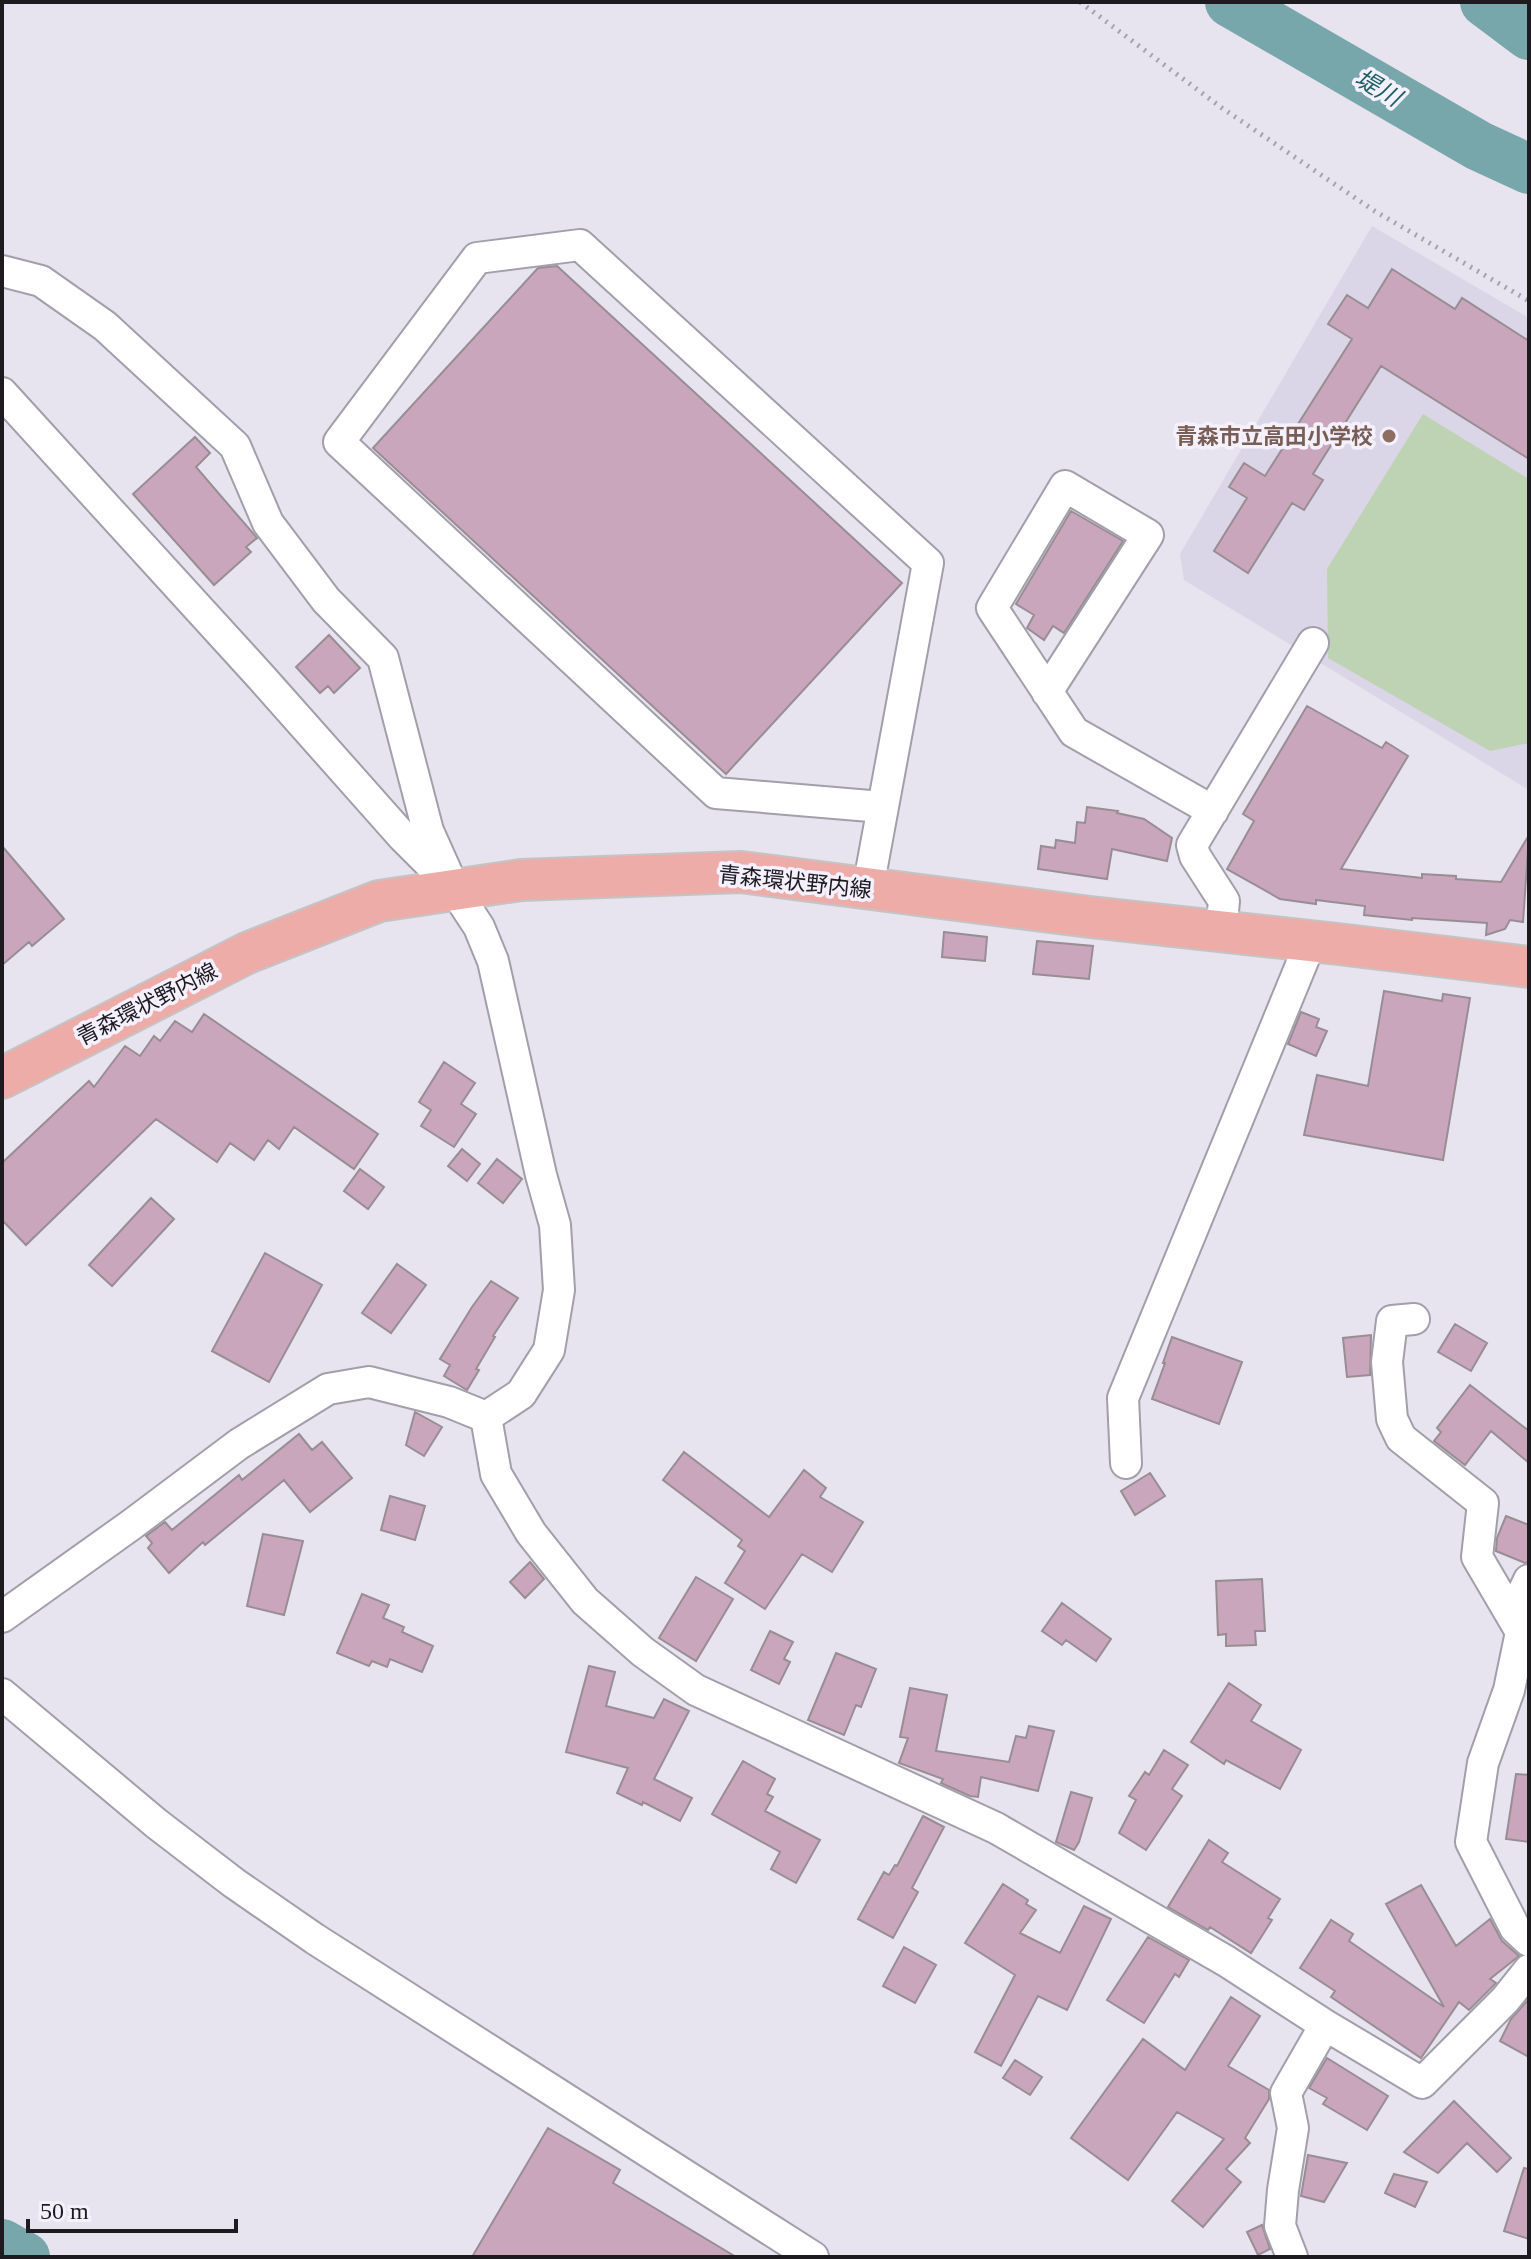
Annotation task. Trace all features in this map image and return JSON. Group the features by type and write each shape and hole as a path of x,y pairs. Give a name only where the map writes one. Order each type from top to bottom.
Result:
{"main road":[{"name":"青森環状野内線","path":"2,1078 247,953 379,901 521,880 741,872 1090,917 1529,967"}],"street":[{"path":"868,888 928,563 580,245 477,258 339,442 716,793 882,807"},
{"path":"2,271 41,281 105,326 235,446 268,523 326,600 383,658 428,831 454,889 479,927 493,961 555,1225 559,1290 549,1350 521,1394 486,1417"},
{"path":"2,393 403,837 454,889"},
{"path":"1047,692 1148,535 1065,486 992,608 1047,692 1074,732 1213,811"},
{"path":"1221,932 1224,901 1195,856 1192,845 1313,643"},
{"path":"1126,1463 1123,1398 1311,941"},
{"path":"1414,1319 1392,1321 1387,1362 1392,1419 1401,1438 1483,1503 1477,1557 1521,1632 1509,1690 1483,1763 1471,1842 1515,1928 1529,1941"},
{"path":"2,1617 239,1444 328,1389 369,1382 449,1402 486,1417"},
{"path":"486,1417 496,1474 531,1533 585,1601 643,1652 696,1690 996,1828 1226,1961 1422,2083 1505,2000 1529,1970"},
{"path":"1512,1615 1529,1580"},
{"path":"2,1694 157,1824 234,1883 315,1939 813,2257"},
{"path":"1292,2257 1280,2226 1293,2128 1286,2093 1325,2025"}],"path":[{"path":"1080,2 1222,108 1373,210 1529,301"}],"shaded area":[{"name":"青森市立高田小学校","path":"1372,226 1529,318 1529,790 1184,580 1180,554"}],"green space":[{"path":"1423,414 1529,479 1529,743 1490,751 1328,658 1327,569"}],"building":[{"path":"557,266 902,583 726,774 373,448 538,268"},
{"path":"1392,269 1455,309 1462,298 1529,341 1529,459 1381,366 1313,474 1323,480 1304,510 1292,503 1248,573 1214,551 1247,498 1229,487 1244,463 1265,476 1352,339 1328,324 1347,295 1368,308"},
{"path":"195,437 210,453 196,467 257,538 246,547 251,552 214,585 133,494"},
{"path":"1071,511 1123,541 1064,633 1053,626 1044,640 1027,628 1034,615 1016,604"},
{"path":"329,635 360,668 334,693 328,686 320,693 296,667"},
{"path":"1307,706 1382,748 1386,742 1408,756 1341,869 1422,878 1422,874 1501,882 1529,835 1523,922 1510,920 1505,929 1486,935 1487,923 1364,915 1365,906 1280,899 1227,869 1254,821 1243,814"},
{"path":"1087,807 1118,811 1144,819 1172,838 1167,861 1112,849 1107,879 1038,869 1041,846 1055,848 1056,840 1075,843 1077,822 1085,823"},
{"path":"2,846 64,919 32,946 29,942 2,965"},
{"path":"944,932 987,937 985,961 942,957"},
{"path":"1037,941 1093,946 1089,979 1033,974"},
{"path":"1384,991 1442,1001 1443,994 1470,998 1443,1160 1304,1135 1317,1075 1368,1086"},
{"path":"1301,1012 1319,1019 1316,1027 1327,1031 1316,1056 1288,1044"},
{"path":"204,1014 378,1134 354,1169 294,1127 279,1149 268,1140 254,1160 230,1143 217,1162 156,1119 26,1245 2,1220 2,1163 89,1081 94,1087 125,1046 140,1056 154,1036 160,1041 175,1021 192,1032"},
{"path":"444,1062 475,1083 461,1104 476,1114 454,1147 421,1126 431,1110 419,1102"},
{"path":"462,1149 480,1164 467,1181 448,1166"},
{"path":"497,1159 522,1179 503,1203 478,1183"},
{"path":"360,1169 384,1187 368,1209 344,1191"},
{"path":"151,1198 174,1219 112,1286 89,1265"},
{"path":"265,1253 322,1285 269,1382 212,1351"},
{"path":"397,1264 426,1285 391,1333 362,1313"},
{"path":"491,1281 518,1298 493,1336 467,1390 444,1376 450,1365 440,1359"},
{"path":"1455,1324 1487,1343 1471,1371 1438,1352"},
{"path":"1371,1335 1370,1375 1347,1377 1343,1338"},
{"path":"1172,1337 1242,1362 1219,1424 1152,1399"},
{"path":"1470,1385 1529,1431 1529,1463 1491,1431 1465,1465 1434,1441 1441,1432 1437,1428"},
{"path":"415,1412 442,1427 424,1456 406,1445"},
{"path":"299,1434 312,1450 322,1442 352,1478 310,1512 284,1480 205,1545 203,1542 169,1573 148,1548 152,1543 146,1536 165,1522 172,1530 239,1475 242,1480"},
{"path":"684,1452 769,1517 804,1470 826,1488 820,1497 863,1522 832,1572 802,1554 765,1609 725,1583 745,1551 738,1546 742,1540 663,1480"},
{"path":"1150,1473 1165,1496 1135,1515 1121,1491"},
{"path":"390,1496 425,1506 415,1540 381,1530"},
{"path":"1506,1516 1529,1525 1529,1562 1496,1551 1497,1538"},
{"path":"263,1534 303,1541 284,1615 247,1606"},
{"path":"530,1562 544,1579 525,1598 510,1582"},
{"path":"696,1577 733,1599 696,1661 659,1638"},
{"path":"1262,1579 1265,1631 1255,1631 1256,1645 1226,1646 1226,1634 1218,1635 1216,1581"},
{"path":"362,1594 389,1605 383,1618 404,1627 402,1632 433,1646 422,1672 390,1659 387,1667 372,1661 369,1666 337,1653"},
{"path":"1062,1603 1111,1639 1096,1661 1066,1640 1062,1645 1042,1631"},
{"path":"770,1631 793,1642 784,1659 790,1662 779,1684 751,1670"},
{"path":"836,1653 876,1669 861,1707 856,1705 844,1735 808,1720"},
{"path":"589,1666 615,1672 606,1706 654,1718 664,1699 689,1711 654,1779 692,1798 680,1821 617,1793 628,1768 566,1752"},
{"path":"1229,1683 1261,1705 1251,1721 1301,1750 1280,1789 1226,1760 1224,1764 1191,1742"},
{"path":"910,1688 947,1695 936,1751 1009,1762 1016,1736 1026,1738 1029,1726 1054,1731 1038,1791 981,1777 978,1797 970,1796 941,1783 943,1779 899,1763 908,1738 900,1737"},
{"path":"1164,1750 1188,1765 1172,1789 1182,1796 1146,1850 1119,1833 1136,1800 1129,1796 1145,1772 1149,1775"},
{"path":"743,1761 775,1779 767,1794 773,1797 765,1811 820,1840 796,1883 771,1869 780,1852 712,1814"},
{"path":"1516,1774 1529,1775 1529,1842 1506,1839"},
{"path":"1071,1792 1092,1798 1074,1850 1056,1842"},
{"path":"923,1816 944,1827 912,1888 918,1892 893,1938 858,1919 884,1872 889,1875 897,1866"},
{"path":"1209,1840 1228,1853 1222,1862 1280,1899 1268,1918 1272,1920 1251,1953 1210,1927 1208,1930 1168,1907"},
{"path":"1003,1884 1028,1900 1026,1904 1036,1910 1020,1933 1060,1953 1084,1906 1111,1919 1067,2010 1038,1996 1001,2066 975,2052 1015,1975 965,1943"},
{"path":"1421,1885 1456,1946 1490,1919 1502,1941 1519,1956 1490,1979 1496,1983 1469,2010 1459,2002 1421,2058 1331,1997 1335,1991 1300,1968 1331,1920 1353,1934 1349,1941 1444,2007 1386,1904"},
{"path":"1148,1937 1189,1960 1179,1977 1175,1974 1144,2023 1107,2000"},
{"path":"904,1947 936,1965 915,2003 883,1986"},
{"path":"1231,1997 1260,2016 1228,2066 1269,2090 1269,2099 1245,2138 1250,2143 1226,2169 1241,2182 1203,2227 1172,2201 1224,2139 1177,2112 1128,2180 1071,2138 1143,2039 1185,2070"},
{"path":"1529,1999 1529,2057 1500,2041 1511,2019"},
{"path":"1327,2058 1388,2096 1367,2130 1323,2104 1327,2098 1309,2088"},
{"path":"1015,2060 1042,2077 1030,2095 1003,2078"},
{"path":"1454,2101 1511,2158 1497,2172 1467,2143 1438,2173 1404,2152"},
{"path":"548,2128 620,2170 613,2183 736,2257 472,2257"},
{"path":"1308,2155 1347,2163 1324,2202 1301,2196"},
{"path":"1524,2168 1529,2169 1529,2239 1504,2231"},
{"path":"1394,2174 1427,2182 1415,2207 1385,2193"},
{"path":"1262,2225 1270,2249 1258,2255 1247,2232"}],"waterway":[{"name":"堤川","path":"1230,2 1479,146 1529,169"},
{"name":"堤川","path":"1485,2 1529,35"},
{"path":"2,2244 25,2257"}],"place":[{"name":"青森市立高田小学校","path":"1389,436"}]}
